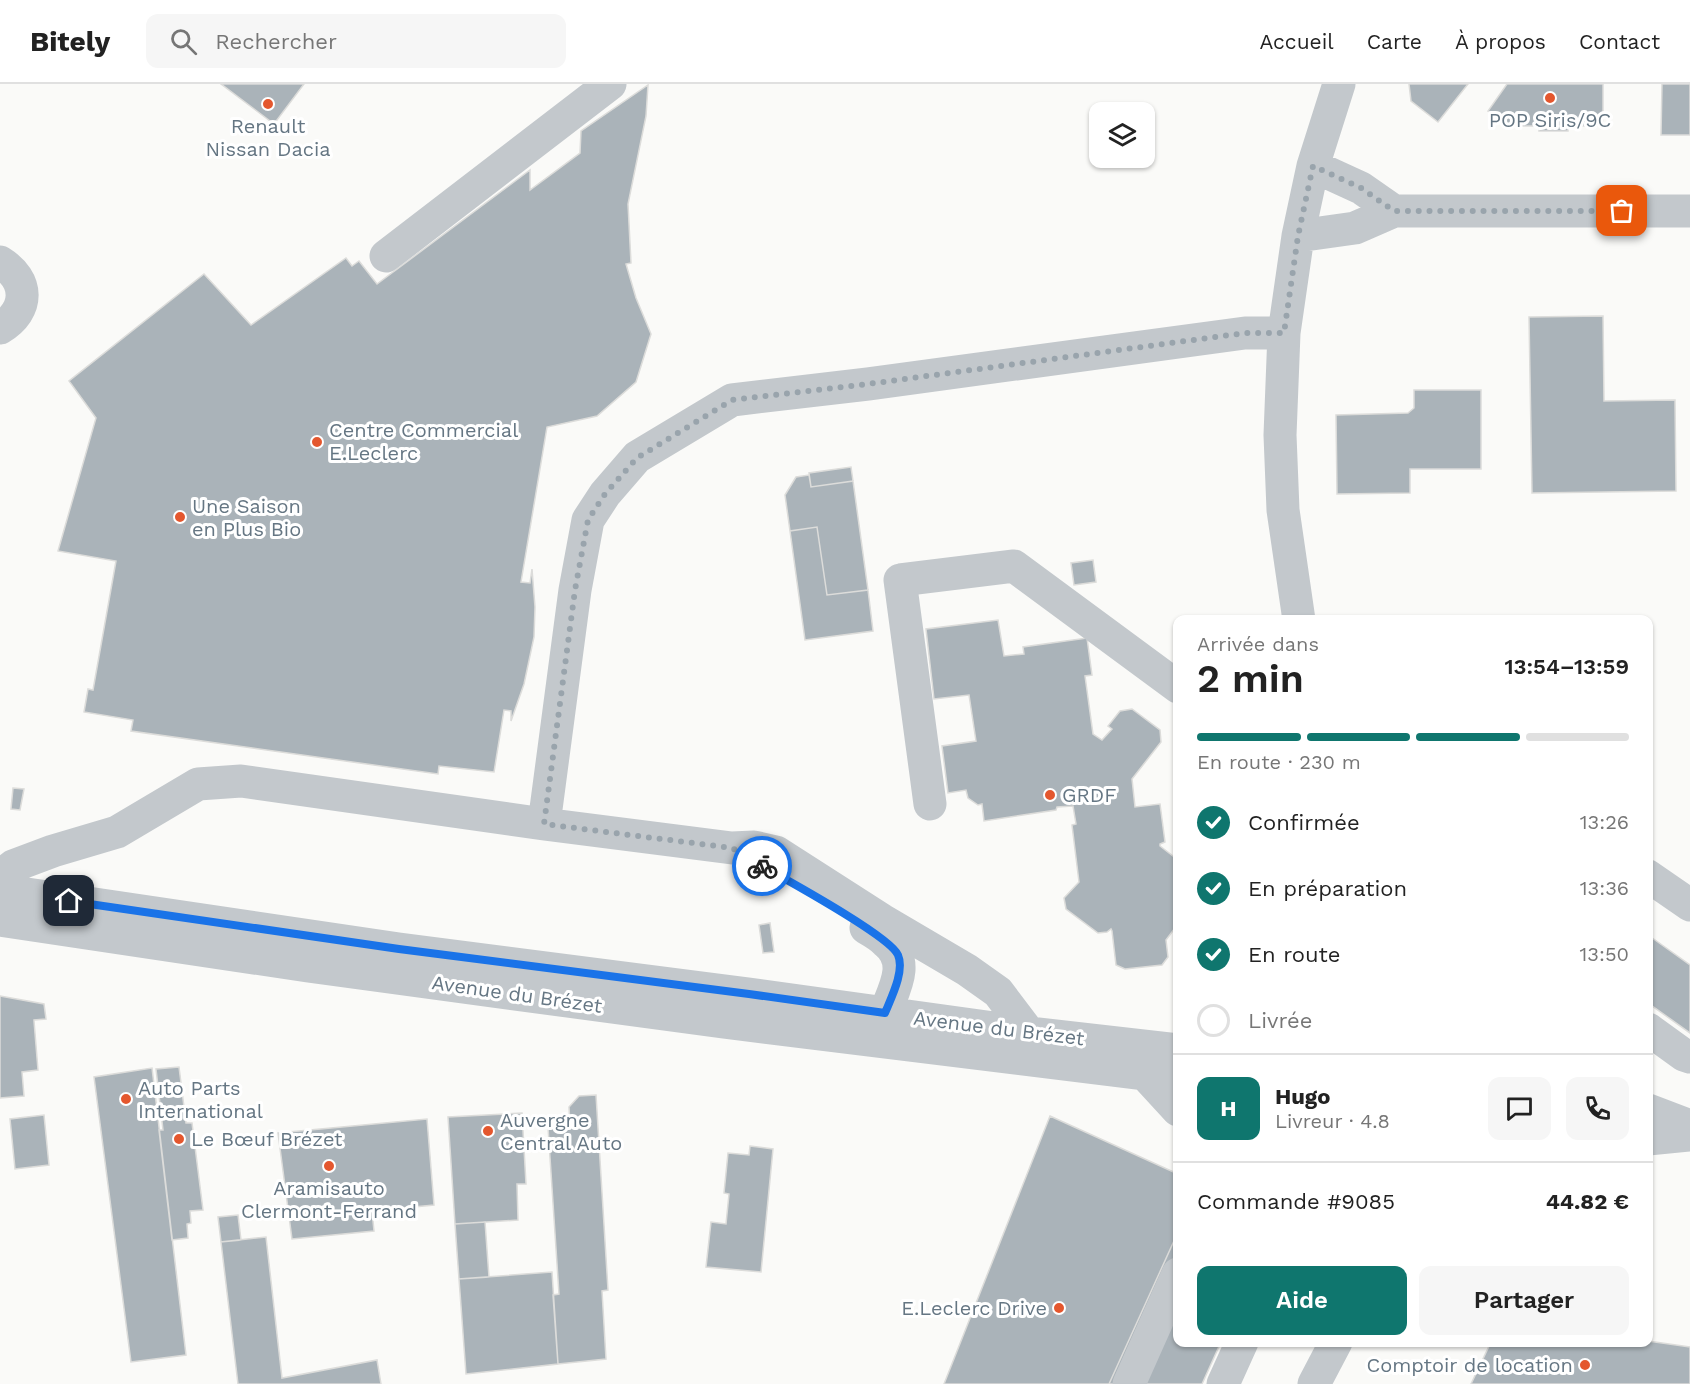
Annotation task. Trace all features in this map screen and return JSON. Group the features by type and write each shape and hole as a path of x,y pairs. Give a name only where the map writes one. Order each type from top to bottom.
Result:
{"street":[{"path":"386,256 610,84"},
{"path":"1298,615 1283,510 1280,435 1284,333 1298,236 1313,166 1339,84"},
{"path":"1313,166 1361,188 1394,211"},
{"path":"1298,236 1354,228 1394,211 1690,211"},
{"path":"0,262 10,268 18,278 22,289 22,301 18,312 0,328"},
{"path":"544,824 575,590 588,520 605,494 637,458 732,400 1245,333 1284,333"},
{"path":"930,804 900,580 1014,566 1173,683"},
{"path":"0,876 13,866 53,851 117,832 198,784 241,781 544,824 732,848 754,847 776,852 882,920 967,970 998,992 1029,1033"},
{"path":"732,848 887,942 898,955 899,967 898,979 885,1013"},
{"path":"1653,879 1690,905"},
{"name":"Avenue du Brézet","path":"0,890 399,949 1029,1033 1173,1049"},
{"name":"Avenue du Brézet","path":"0,920 308,966 699,1019 1173,1077"},
{"path":"1653,1033 1690,1057"},
{"path":"1144,1073 1173,1105"},
{"path":"1653,1112 1690,1126"},
{"path":"1653,1139 1690,1135"},
{"path":"1129,1384 1173,1285"},
{"path":"1223,1384 1240,1347"},
{"path":"1314,1384 1333,1347"}],"building":[{"name":"Renault Nissan Dacia","path":"221,84 304,84 274,124"},
{"path":"1409,84 1468,84 1438,122 1411,101"},
{"name":"POP Siris/9C","path":"1507,84 1603,84 1603,126 1507,126 1488,111"},
{"path":"1662,84 1690,84 1690,135 1661,135"},
{"name":"Centre Commercial E.Leclerc","path":"648,85 646,116 628,204 631,263 626,264 636,298 651,334 636,382 597,416 547,427 521,582 530,583 532,569 535,607 534,637 524,684 511,721 511,711 504,710 494,772 439,766 438,774 131,731 133,720 84,712 88,689 93,690 116,561 58,551 96,418 69,381 204,274 251,325 346,258 352,266 359,261 377,284 530,170 530,190 580,153 581,131"},
{"path":"1539,126 1568,126 1568,131 1539,131"},
{"path":"1603,316 1604,401 1675,400 1676,491 1532,493 1529,317"},
{"path":"1414,390 1481,390 1481,469 1410,469 1410,493 1337,494 1336,415 1408,413 1414,408"},
{"path":"851,467 853,481 811,487 809,473"},
{"path":"809,475 811,487 853,481 868,590 827,595 817,527 790,531 785,495 796,477"},
{"path":"817,527 827,595 868,590 873,631 805,640 790,531"},
{"path":"1093,560 1096,582 1074,585 1071,563"},
{"name":"GRDF","path":"998,620 1004,656 1024,654 1023,647 1087,638 1092,675 1085,676 1093,734 1102,740 1112,729 1108,726 1120,711 1132,709 1160,730 1161,742 1132,779 1135,807 1160,804 1165,842 1160,846 1173,856 1173,931 1166,940 1168,957 1162,965 1125,969 1116,965 1111,929 1098,933 1066,909 1064,898 1079,882 1072,825 1076,824 1073,806 984,821 982,804 978,805 968,798 966,790 948,793 942,746 976,741 969,695 934,699 926,629"},
{"path":"13,788 24,789 20,810 11,809"},
{"path":"770,923 774,952 763,953 759,925"},
{"path":"1653,939 1690,965 1690,1033 1653,1007"},
{"path":"0,996 44,1004 46,1019 34,1020 38,1070 22,1072 24,1096 0,1098"},
{"path":"179,1067 186,1123 192,1123 203,1210 190,1211 191,1223 187,1224 188,1238 172,1240 159,1130 163,1130 156,1069"},
{"path":"152,1068 186,1355 131,1362 94,1077"},
{"path":"596,1095 608,1290 602,1291 606,1359 558,1364 553,1295 559,1294 548,1127 570,1125 569,1107 579,1096"},
{"path":"522,1113 526,1184 517,1184 518,1220 455,1224 448,1117"},
{"path":"44,1115 49,1165 15,1169 10,1119"},
{"name":"E.Leclerc Drive","path":"1050,1116 1173,1172 1173,1243 1109,1384 944,1384"},
{"path":"427,1119 434,1205 372,1211 374,1231 292,1239 278,1133"},
{"path":"750,1146 773,1149 761,1272 706,1267 711,1222 726,1224 729,1194 724,1193 728,1153 749,1155"},
{"path":"238,1215 241,1240 221,1242 218,1217"},
{"path":"485,1222 489,1277 459,1279 455,1224"},
{"path":"266,1237 282,1378 377,1360 381,1384 238,1384 221,1242"},
{"path":"1173,1243 1173,1347 1219,1347 1202,1384 1109,1384"},
{"path":"552,1272 558,1364 466,1374 459,1279"},
{"name":"Comptoir de location","path":"1653,1342 1690,1347 1690,1384 1471,1384 1489,1347 1653,1347"}],"way so far":[{"path":"762,866 732,848 544,824 575,590 588,520 605,494 637,458 732,400 1245,333 1284,333 1298,236 1313,166 1361,188 1394,211 1622,211"}],"place":[{"name":"POP Siris/9C","path":"1550,98"},
{"name":"Renault Nissan Dacia","path":"268,104"},
{"name":"Centre Commercial E.Leclerc","path":"317,442"},
{"name":"Une Saison en Plus Bio","path":"180,517"},
{"name":"GRDF","path":"1050,795"},
{"name":"Auto Parts International","path":"126,1099"},
{"name":"Auvergne Central Auto","path":"488,1131"},
{"name":"Le Bœuf Brézet","path":"179,1139"},
{"name":"Aramisauto Clermont-Ferrand","path":"329,1166"},
{"name":"E.Leclerc Drive","path":"1059,1308"},
{"name":"Comptoir de location","path":"1585,1365"}],"route":[{"path":"69,901 301,936 885,1013 898,979 898,955 887,942 762,866"}]}
